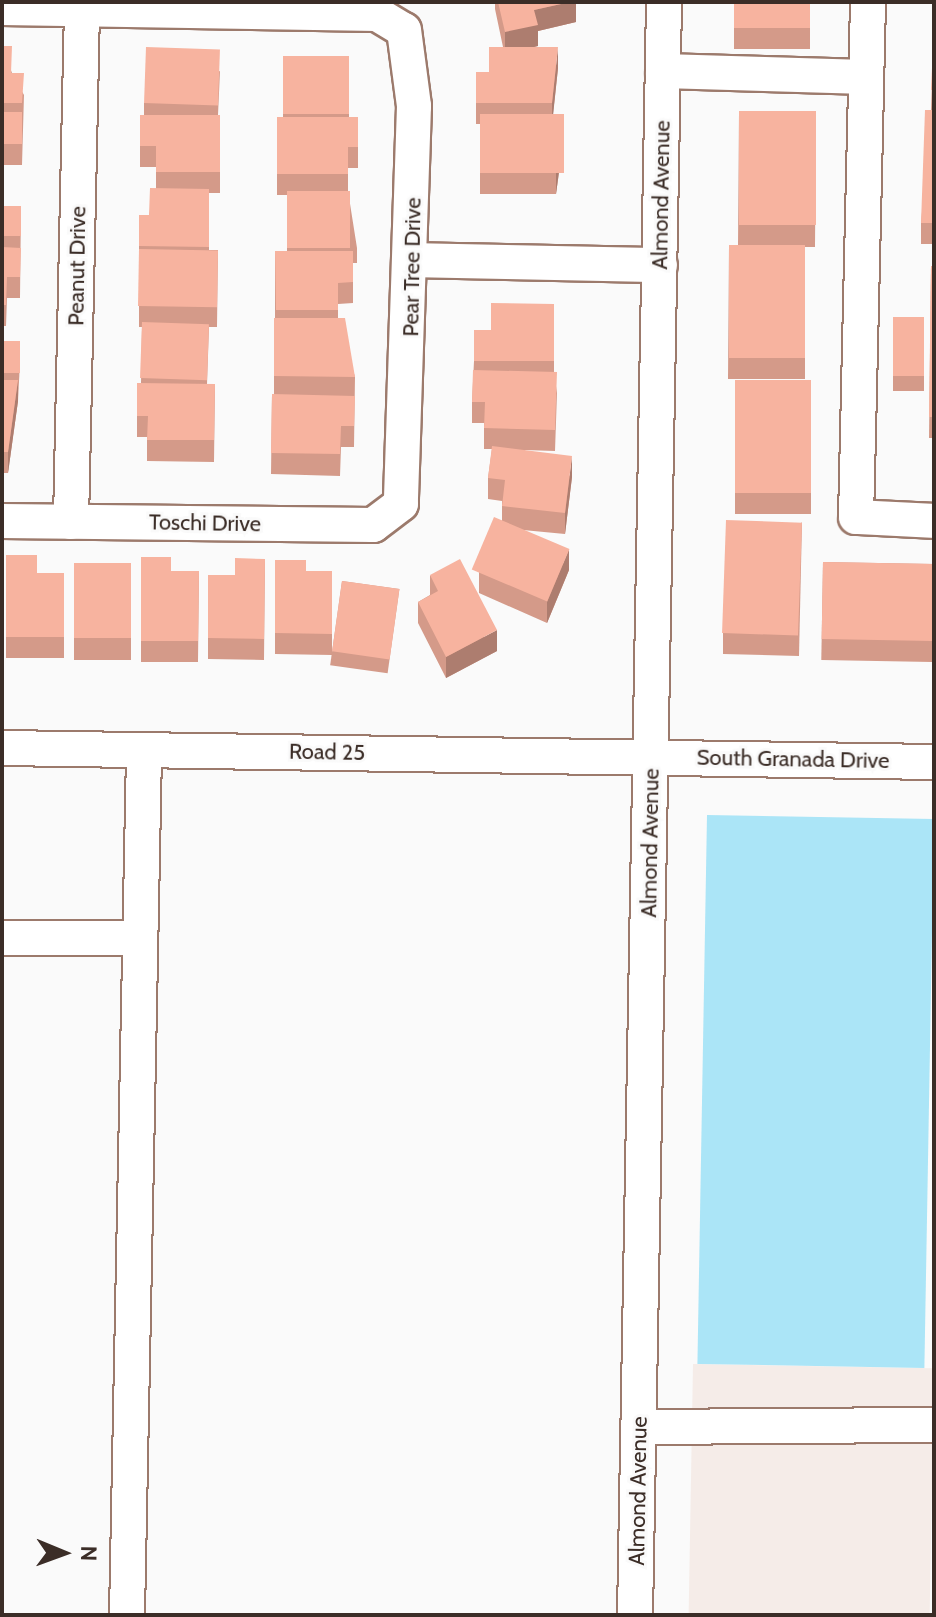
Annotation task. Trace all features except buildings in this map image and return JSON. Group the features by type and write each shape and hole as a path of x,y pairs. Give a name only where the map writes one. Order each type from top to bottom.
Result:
{"street":[{"name":"Almond Avenue","path":"635,1615 664,2"},
{"path":"868,2 856,517 934,521"},
{"path":"2,8 82,10"},
{"name":"Pear Tree Drive","path":"82,10 377,14 404,30 413,61 413,260 401,504"},
{"name":"Peanut Drive","path":"71,522 82,10"},
{"path":"663,71 866,77"},
{"path":"413,260 660,265"},
{"name":"Toschi Drive","path":"2,521 373,525 401,504"},
{"name":"Road 25","path":"2,748 651,757"},
{"path":"127,1615 144,750"},
{"name":"South Granada Drive","path":"651,757 934,762"},
{"path":"2,938 140,938"},
{"path":"640,1427 934,1425"}],"shaded area":[{"path":"693,1364 934,1368 930,1615 689,1615"}],"water":[{"path":"707,815 934,819 924,1368 697,1364"}]}
